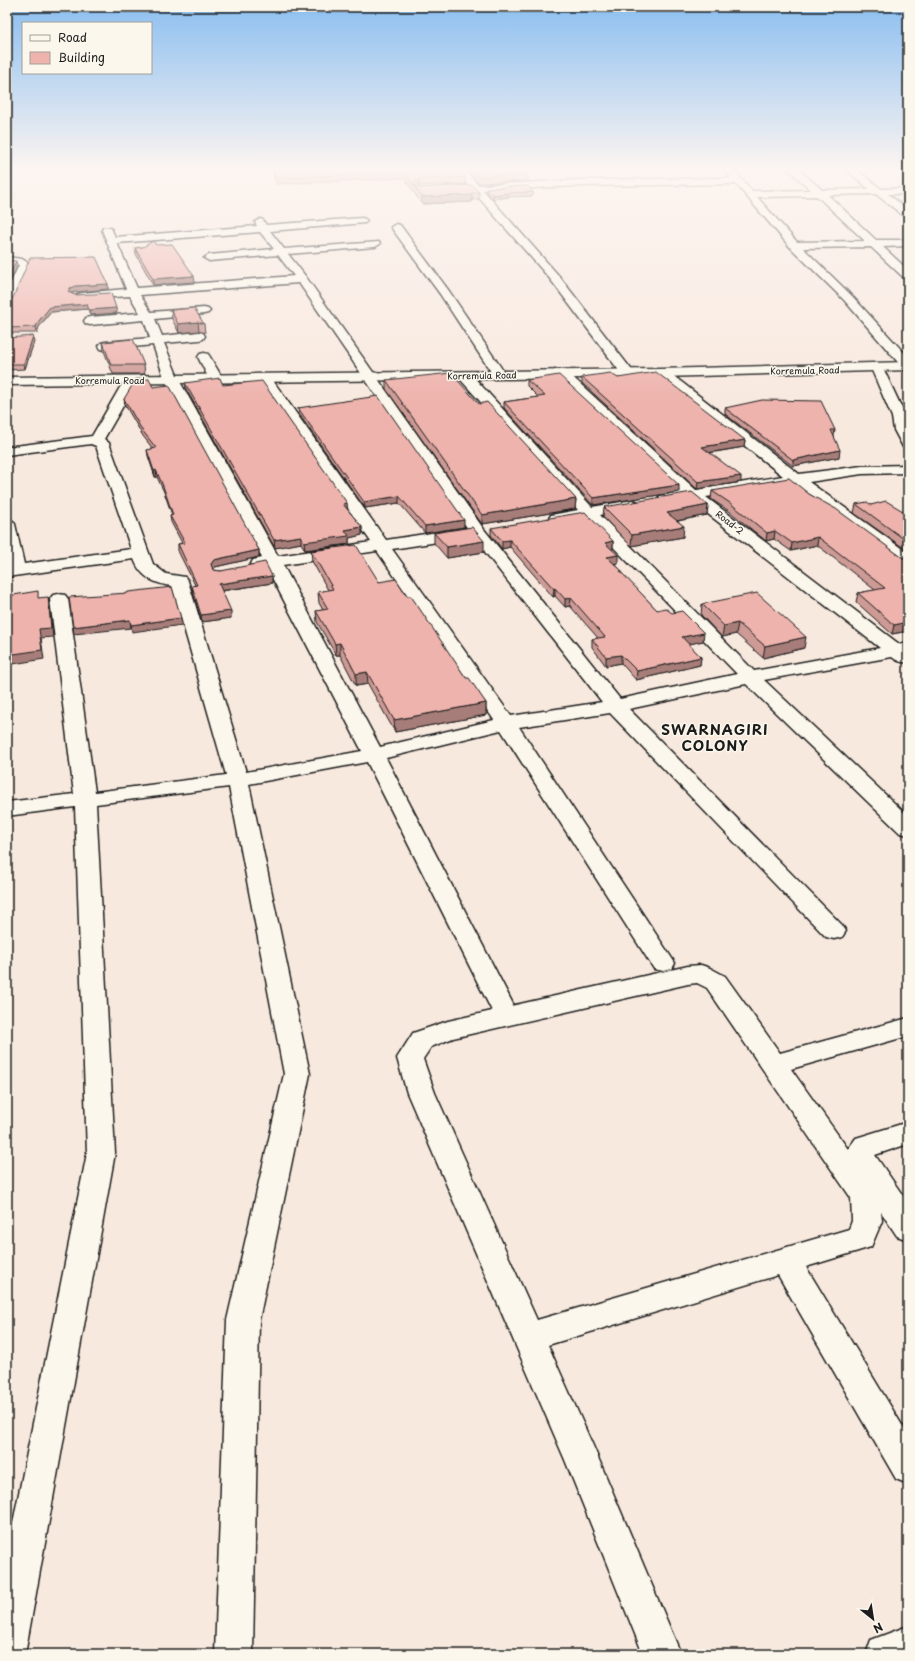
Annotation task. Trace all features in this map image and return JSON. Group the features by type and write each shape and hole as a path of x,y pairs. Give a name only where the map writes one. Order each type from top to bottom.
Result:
{"street":[{"path":"114,247 133,292 148,316 172,380 272,561 374,755 500,1004"},
{"path":"277,247 302,279 369,377 485,530 615,706 834,931"},
{"path":"209,258 345,247"},
{"path":"410,247 445,293 500,375"},
{"path":"528,247 555,278 628,373"},
{"path":"796,247 848,298 908,366"},
{"path":"878,247 908,276"},
{"path":"7,260 18,261 25,264 7,302"},
{"path":"76,296 302,279"},
{"path":"90,321 204,311"},
{"path":"103,346 199,336"},
{"path":"204,357 216,379"},
{"name":"Korremula Road","path":"7,381 465,376 560,373 661,373 908,366"},
{"path":"877,368 908,444"},
{"name":"Road-2","path":"560,373 693,495 904,653"},
{"path":"661,373 796,478 908,560"},
{"path":"465,376 588,512 750,677 908,828"},
{"path":"264,378 506,723 663,963"},
{"path":"96,440 131,380"},
{"path":"7,451 96,440 102,443 144,566 154,576 163,580 179,581 238,780 297,1074 243,1320 234,1654"},
{"path":"544,520 796,478 862,470 908,469"},
{"path":"7,524 12,571 140,553"},
{"path":"243,567 272,561 485,530"},
{"path":"7,1649 101,1154 84,800 59,599"},
{"path":"7,809 238,780 374,755 506,723 615,706 750,677 904,653"},
{"path":"528,1337 860,1238 868,1221 864,1196 716,982 701,974 688,975 448,1030 422,1040 410,1058 421,1093 528,1337 582,1460 662,1654"},
{"path":"788,1060 908,1027"},
{"path":"908,1133 866,1146 860,1154 864,1164 908,1227"},
{"path":"792,1272 908,1467"},
{"path":"885,1654 908,1645"}],"building":[{"path":"174,247 194,276 153,279 135,248"},
{"path":"96,257 108,284 75,286 70,288 68,292 75,295 111,293 116,308 89,310 87,304 50,307 38,322 36,327 7,328 7,302 13,298 30,258"},
{"path":"7,260 16,261 7,280"},
{"path":"194,308 204,324 198,322 178,324 171,310"},
{"path":"33,336 24,364 7,364 7,338"},
{"path":"133,339 144,365 111,365 103,342"},
{"path":"656,372 745,440 702,447 741,476 698,482 582,377 610,373 618,378"},
{"path":"451,373 479,404 487,402 576,499 482,515 386,380"},
{"path":"559,375 679,485 593,498 504,402 545,396 527,380"},
{"path":"220,378 223,385 262,381 347,503 343,504 362,527 345,530 349,536 304,542 301,536 274,540 185,383"},
{"path":"136,379 149,379 153,387 169,385 259,550 214,560 211,564 213,570 221,571 265,562 272,576 219,584 231,611 201,615 192,586 197,585 178,544 185,543 170,516 173,515 163,486 156,470 154,471 147,450 156,448 142,430 124,399"},
{"path":"378,396 464,520 425,526 399,496 364,502 298,408"},
{"path":"762,400 821,401 835,430 831,430 840,450 793,460 725,408"},
{"path":"789,478 809,494 836,509 903,558 908,558 908,622 894,625 858,593 885,588 818,537 792,543 775,531 767,533 730,503 712,491"},
{"path":"692,492 708,505 667,513 684,526 632,535 604,507"},
{"path":"886,501 908,514 908,542 856,504 867,502 871,505"},
{"path":"585,512 613,541 605,543 618,555 607,557 622,571 620,571 657,610 665,608 672,613 682,611 704,633 682,637 701,657 637,671 621,655 606,657 592,639 605,637 571,598 565,599 555,588 554,589 510,540 502,541 491,528"},
{"path":"472,527 484,541 447,547 434,533"},
{"path":"356,545 379,582 396,579 407,596 411,596 466,678 469,678 486,703 394,720 367,672 356,674 340,643 335,644 316,611 328,609 318,592 333,589 311,551"},
{"path":"172,587 181,618 131,625 130,620 73,627 69,597 128,593"},
{"path":"38,591 38,598 48,597 51,628 39,629 42,650 7,655 7,596"},
{"path":"757,593 806,637 765,646 738,623 724,626 702,604"}],"district":[{"name":"SWARNAGIRI COLONY","path":"715,738"}]}
